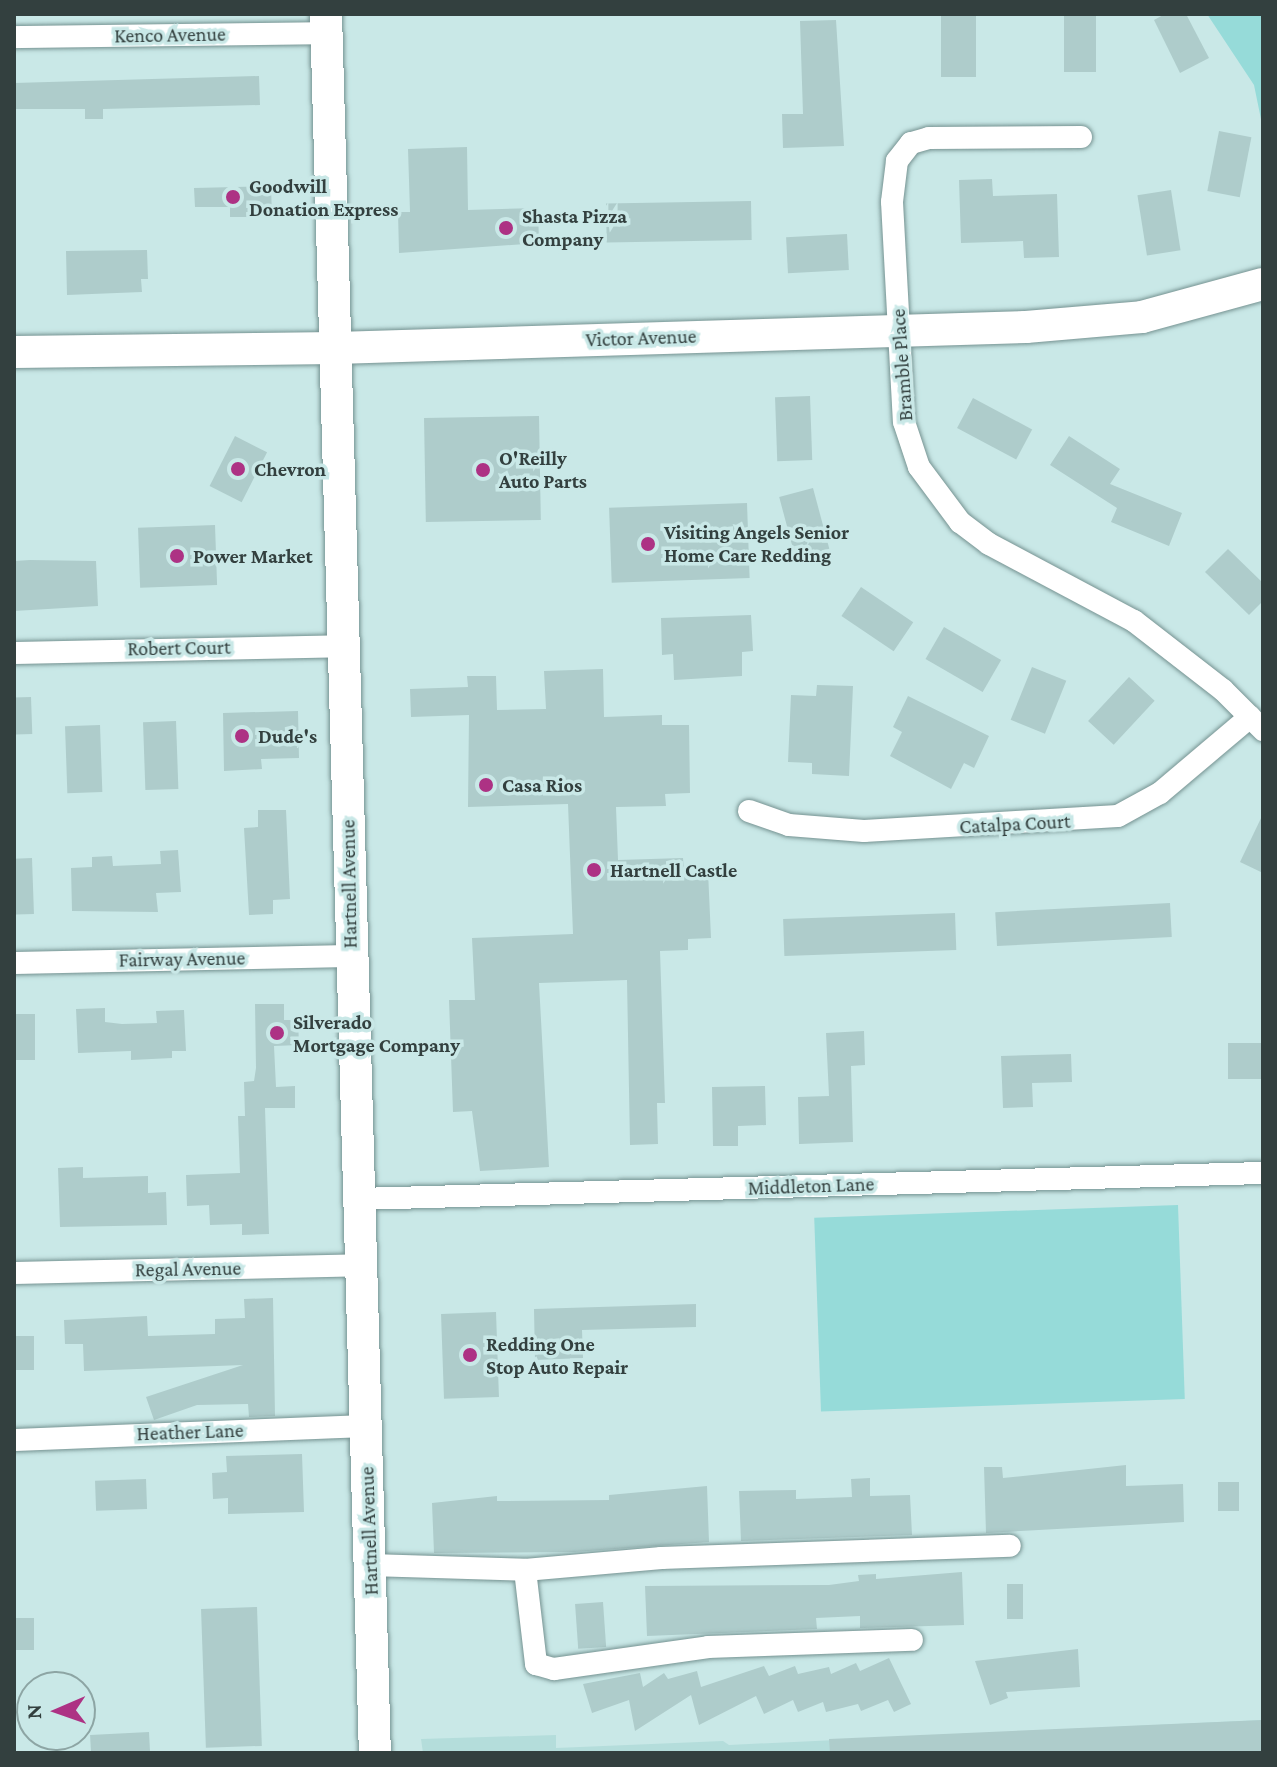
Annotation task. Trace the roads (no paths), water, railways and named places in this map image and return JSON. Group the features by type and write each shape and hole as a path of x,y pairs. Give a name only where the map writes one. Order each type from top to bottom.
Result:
{"main road":[{"name":"Hartnell Avenue","path":"327,24 350,956 375,1753"},
{"name":"Victor Avenue","path":"14,352 336,348 1026,327 1142,317 1263,284"}],"street":[{"name":"Kenco Avenue","path":"14,37 327,24"},
{"name":"Bramble Place","path":"1081,137 929,138 911,143 897,161 893,182 904,422 917,463 960,522 989,544 1134,621 1256,723"},
{"name":"Robert Court","path":"14,653 343,646"},
{"name":"Catalpa Court","path":"749,811 789,825 852,831 1102,819 1130,812 1256,723"},
{"name":"Fairway Avenue","path":"14,963 350,956"},
{"name":"Middleton Lane","path":"359,1199 1263,1173"},
{"name":"Regal Avenue","path":"14,1273 361,1265"},
{"name":"Heather Lane","path":"14,1440 367,1426"},
{"path":"370,1565 525,1570 661,1558 1010,1546"},
{"path":"525,1570 536,1664 554,1669 708,1647 912,1640"}],"place":[{"name":"Goodwill Donation Express","path":"233,197"},
{"name":"Shasta Pizza Company","path":"506,228"},
{"name":"Chevron","path":"238,469"},
{"name":"O'Reilly Auto Parts","path":"483,470"},
{"name":"Visiting Angels Senior Home Care Redding","path":"648,544"},
{"name":"Power Market","path":"177,556"},
{"name":"Dude's","path":"242,736"},
{"name":"Casa Rios","path":"486,785"},
{"name":"Hartnell Castle","path":"594,870"},
{"name":"Silverado Mortgage Company","path":"277,1033"},
{"name":"Redding One Stop Auto Repair","path":"470,1355"}]}
